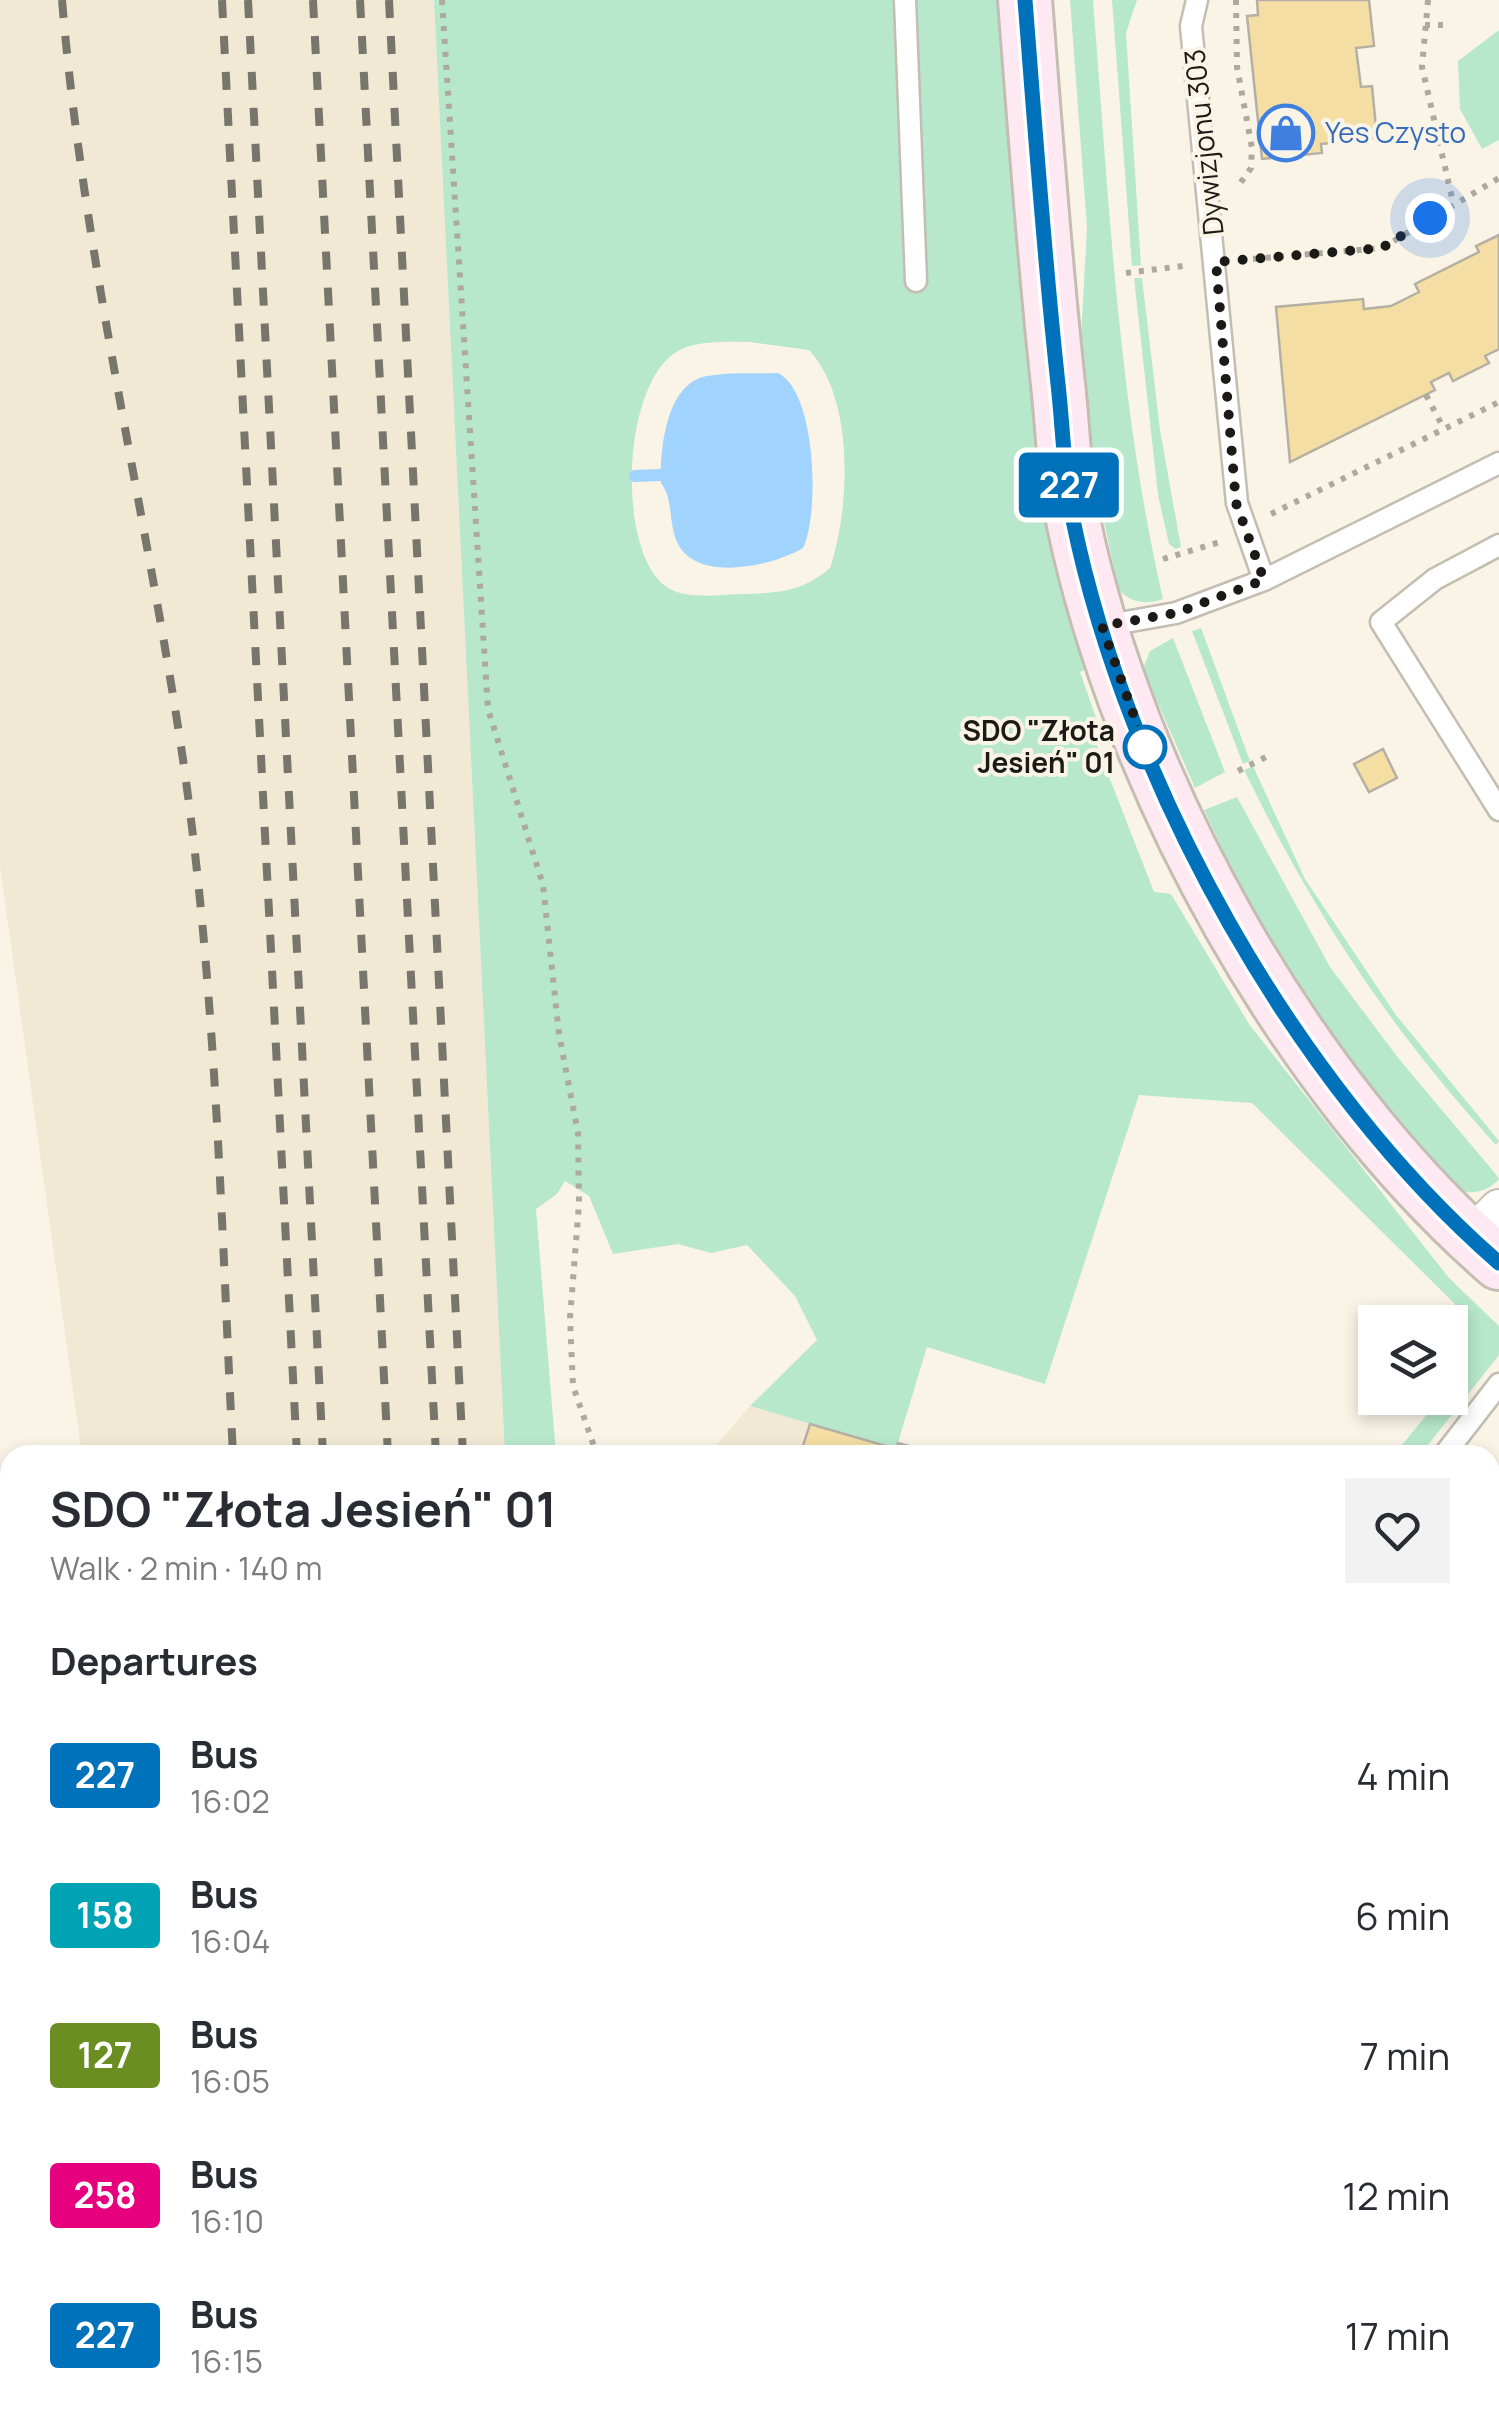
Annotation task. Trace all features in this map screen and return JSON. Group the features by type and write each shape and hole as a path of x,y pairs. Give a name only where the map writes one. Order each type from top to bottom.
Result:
{"street":[{"path":"1025,0 1047,288 1073,518 1102,626 1144,746 1235,932 1287,1022 1358,1114 1490,1237"}],"lane":[{"path":"905,0 916,280"},
{"name":"Dywizjonu 303","path":"1197,0 1191,26 1236,503 1264,580"},
{"path":"1102,626 1176,613 1264,580 1499,462"},
{"path":"1499,545 1435,579 1381,622 1499,810"},
{"path":"1452,1445 1499,1384"}],"path":[{"path":"442,0 488,710 543,885 558,1034 578,1133 580,1204 570,1318 573,1386 594,1445"},
{"path":"1232,193 1251,168 1252,148 1238,67 1236,0"},
{"path":"1428,0 1422,67 1453,202"},
{"path":"1426,25 1443,25"},
{"path":"1216,262 1382,248 1453,202 1499,178"},
{"path":"1238,247 1240,279"},
{"path":"1126,273 1164,269"},
{"path":"1426,395 1444,429"},
{"path":"1261,502 1265,516 1278,511 1499,402"},
{"path":"1164,559 1228,540"},
{"path":"1238,770 1266,757"}],"shaded area":[{"path":"0,0 434,0 505,1445 81,1445 0,866"},
{"path":"750,1406 882,1445 717,1445"}],"green space":[{"path":"434,0 999,0 1043,479 1055,556 1087,669 1080,672 1100,729 1092,733 1154,892 1171,894 1249,1024 1449,1278 1499,1326 1499,1355 1468,1394 1468,1305 1454,1305 1252,1103 1139,1095 1045,1384 927,1347 897,1445 882,1445 750,1406 817,1340 795,1296 747,1245 711,1253 678,1244 613,1254 589,1196 565,1181 557,1194 536,1209 555,1445 505,1445","holes":["750,342 809,350 824,371 841,425 844,486 842,516 830,568 801,586 758,594 697,595 670,589 652,571 640,543 633,507 636,429 646,394 661,366 682,349 707,343"]},
{"path":"1070,0 1093,0 1125,376 1163,599 1151,602 1134,600 1119,590 1096,485 1080,354 1087,228"},
{"path":"1112,0 1137,0 1126,33 1141,265 1132,266"},
{"path":"1499,30 1499,140 1482,149 1460,109 1458,61"},
{"path":"1134,278 1142,278 1160,430 1181,547 1176,549 1169,544 1158,495"},
{"path":"1201,628 1250,761 1243,764 1192,631"},
{"path":"1173,638 1225,772 1195,788 1143,669 1150,651"},
{"path":"1253,766 1305,879 1396,1015 1499,1141 1496,1145 1387,1012 1326,921 1244,770"},
{"path":"1237,797 1330,967 1399,1059 1494,1172 1499,1179 1490,1187 1473,1192 1456,1190 1362,1082 1311,1013 1267,939 1204,810"},
{"path":"1426,1415 1452,1415 1428,1445 1402,1445"}],"water":[{"path":"778,373 791,384 800,403 811,454 812,508 803,548 756,565 702,564 678,544 661,483 668,419 682,391 693,381 707,376"}],"building":[{"path":"1257,0 1369,0 1374,46 1356,48 1361,87 1372,86 1377,138 1321,144 1322,153 1262,159 1247,16 1258,15"},
{"path":"1499,235 1499,349 1485,356 1489,363 1453,381 1449,373 1431,382 1435,390 1290,462 1276,307 1363,299 1364,309 1391,306 1419,292 1415,284 1479,252 1476,246"},
{"path":"1383,749 1397,778 1369,792 1354,764"},
{"path":"810,1424 882,1445 803,1445"}],"waterway":[{"path":"635,476 660,475"}],"railway":[{"path":"62,0 84,188 166,653 193,834 216,1100 233,1445"},
{"path":"222,0 296,1445"},
{"path":"248,0 322,1445"},
{"path":"313,0 387,1445"},
{"path":"360,0 435,1445"},
{"path":"389,0 462,1445"}],"bus line":[{"name":"227","path":"1025,0 1047,288 1073,518 1102,626 1144,746 1235,932 1287,1022 1412,1177 1499,1263"}],"place":[{"name":"Yes Czysto","path":"1286,133"},
{"name":"SDO \"Złota Jesień\" 01","path":"1145,747"}],"route":[{"path":"1145,747 1102,626 1176,613 1264,580 1236,503 1216,262 1382,248 1430,218"}]}
